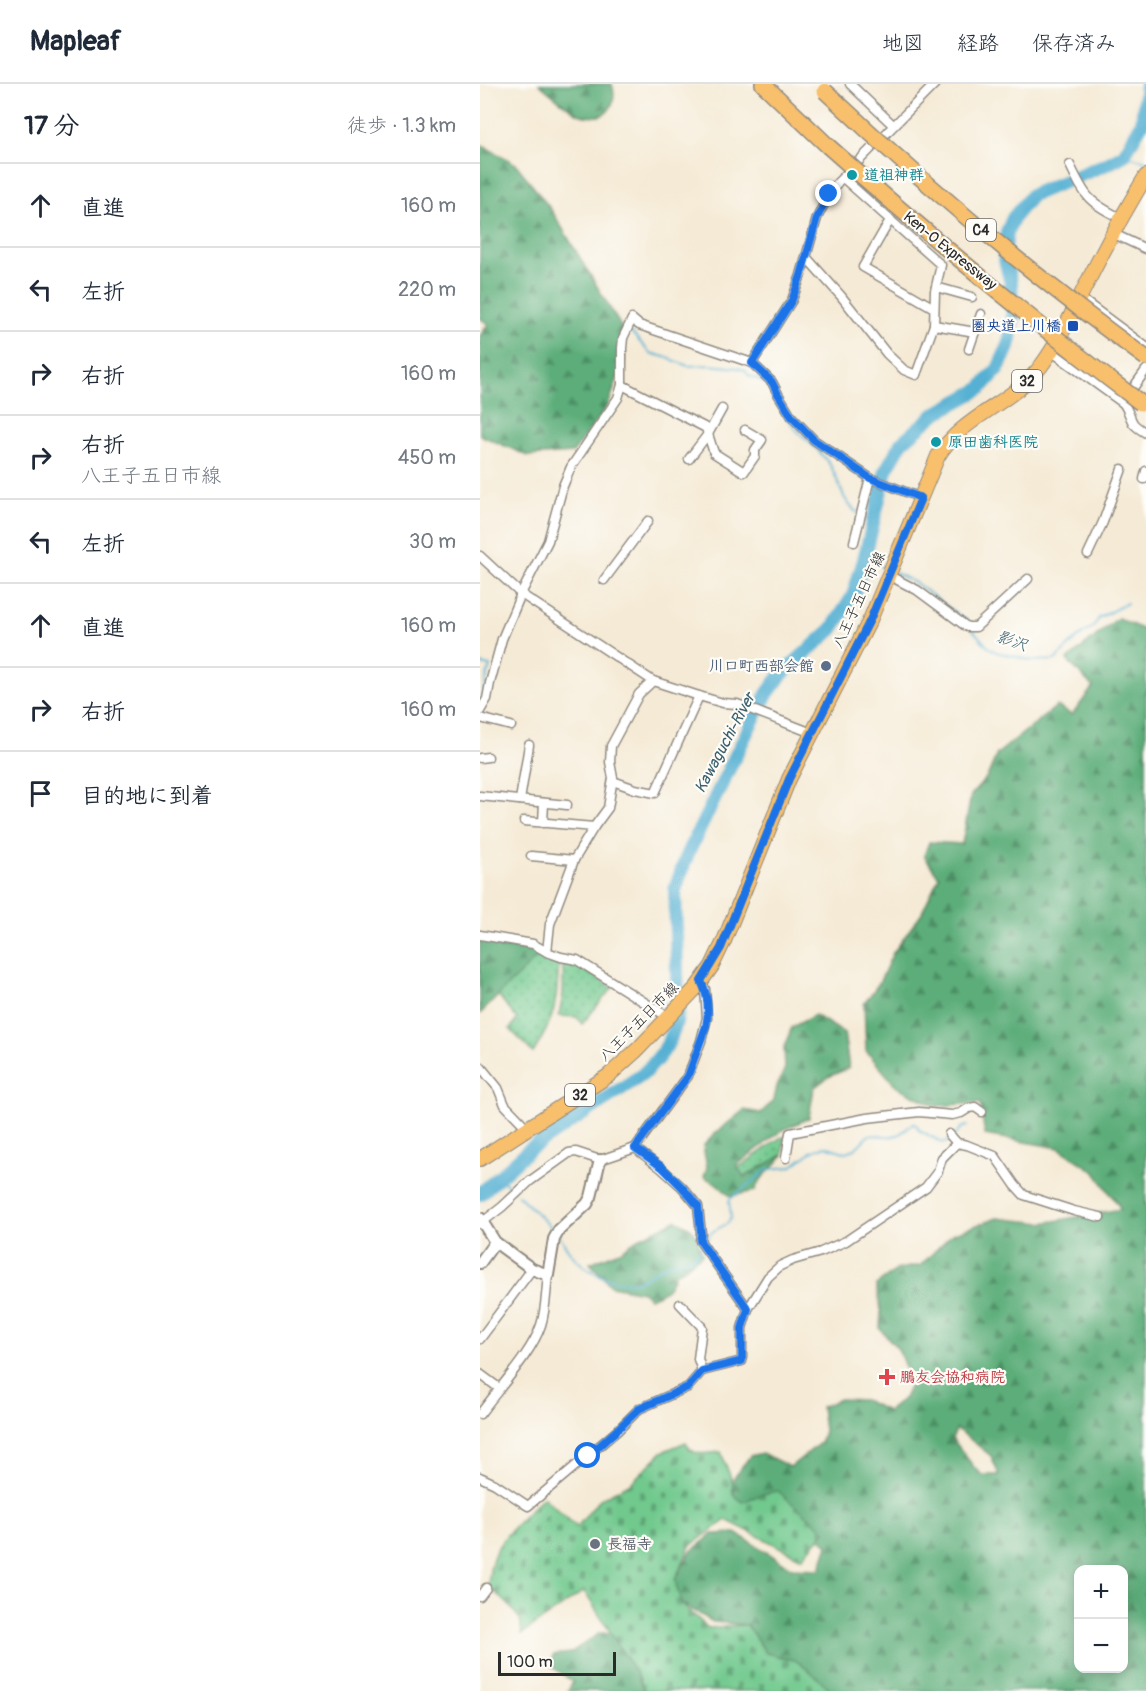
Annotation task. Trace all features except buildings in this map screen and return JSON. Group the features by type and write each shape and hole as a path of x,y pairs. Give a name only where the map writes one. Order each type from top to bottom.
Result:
{"highway":[{"name":"Ken-O Expressway","path":"763,84 828,147 902,212 1069,349 1144,405"},
{"name":"C4","path":"822,87 883,145 962,214 1033,273 1146,358"}],"main road":[{"name":"八王子五日市線","path":"480,1160 608,1076 637,1050 699,984 712,966 772,818 812,733 870,620 936,461 946,444 1029,379 1041,365 1051,351 1146,176"}],"street":[{"path":"850,84 893,125"},
{"path":"752,363 792,300 817,218 829,194 935,84"},
{"path":"1070,165 1079,186 1088,198 1097,206 1122,219"},
{"path":"806,257 887,354 903,370 916,375 934,325 936,287 941,265 843,178"},
{"path":"890,220 863,267 934,308"},
{"path":"1114,234 1146,249"},
{"path":"936,287 972,297"},
{"path":"1080,298 1146,347"},
{"path":"969,349 981,314"},
{"path":"480,711 487,699 502,639 521,594 548,541 563,486 571,467 618,399 622,385 623,338 632,319 639,325 752,363 772,382 792,417 814,440 872,479 921,498"},
{"path":"934,325 975,332"},
{"path":"1051,351 1122,403 1136,427 1146,434"},
{"path":"1122,403 1146,370"},
{"path":"622,385 706,428 714,453 744,472 762,440 745,430"},
{"path":"689,459 708,434 722,409"},
{"path":"1088,554 1103,522 1122,469"},
{"path":"854,542 872,479"},
{"path":"604,580 648,521"},
{"path":"480,556 521,594 653,681 699,696 746,707 812,733"},
{"path":"891,572 972,627 1028,579"},
{"path":"547,952 550,924 574,860 608,808 613,781 610,762 611,746 639,693 653,681"},
{"path":"613,781 655,793 699,696"},
{"path":"480,718 511,726"},
{"path":"520,800 529,745"},
{"path":"480,796 567,805"},
{"path":"543,822 544,803"},
{"path":"524,821 594,827"},
{"path":"531,856 574,860"},
{"path":"480,935 533,944 561,957 578,960 668,1017"},
{"path":"548,1275 532,1269 495,1242 481,1222 530,1181 569,1153 576,1152 600,1160 635,1148 688,1076 708,1018 705,989 699,984"},
{"path":"480,1066 498,1088 505,1105 528,1129"},
{"path":"786,1158 790,1133 920,1112 952,1115 975,1107 982,1112"},
{"path":"949,1134 956,1142 995,1156 1024,1195 1100,1217"},
{"path":"480,1477 528,1506 603,1444 639,1409 688,1387 702,1371 742,1361 742,1328 748,1309 768,1277 780,1266 821,1252 846,1240 926,1187 938,1172 942,1158 956,1142"},
{"path":"635,1148 662,1167 698,1206 702,1244 748,1309"},
{"path":"480,1414 525,1356 540,1328 551,1253 557,1233 591,1197 600,1160"},
{"path":"480,1263 495,1242"},
{"path":"480,1339 532,1269"},
{"path":"681,1304 702,1327 698,1359 702,1371"},
{"path":"480,1374 499,1388"},
{"path":"480,1596 486,1588"}],"green space":[{"path":"539,84 612,84 613,102 603,115 585,116 572,110"},
{"path":"480,144 516,164 552,211 622,328 624,360 608,406 573,453 528,456 480,435 480,336 488,324 480,318"},
{"path":"1118,618 1146,631 1146,1691 827,1691 828,1688 797,1661 766,1653 747,1625 713,1622 681,1603 675,1581 690,1552 713,1534 736,1533 792,1568 820,1569 828,1545 779,1502 747,1510 734,1495 732,1481 750,1456 762,1453 790,1467 820,1443 824,1431 821,1407 840,1399 864,1400 888,1411 904,1398 911,1383 898,1349 880,1329 881,1311 876,1285 898,1269 921,1265 952,1234 997,1218 1043,1223 1121,1209 1094,1171 1059,1148 985,1135 980,1103 935,1106 897,1087 866,1051 864,1004 879,983 893,953 921,914 939,877 924,856 929,842 962,844 971,795 987,777 997,754 1057,706 1072,715 1093,687 1067,660","holes":["957,1429 991,1456 999,1475 982,1475 952,1438"]},
{"path":"480,936 534,946 541,953 480,1014"},
{"path":"541,953 546,957 559,960 557,987 551,1019 533,1053 510,1029 517,1019 498,995"},
{"path":"563,961 575,964 613,987 582,1024 577,1017 559,1016 563,994"},
{"path":"815,1015 844,1033 849,1068 828,1077 814,1088 809,1118 781,1131 737,1165 745,1177 783,1155 760,1181 755,1191 730,1196 717,1184 704,1177 707,1167 703,1146 744,1110 761,1113 774,1100 785,1068 784,1047 792,1027"},
{"path":"785,1137 783,1155 744,1177 738,1168 780,1138"},
{"path":"676,1220 695,1233 702,1254 675,1273 669,1286 659,1294 649,1298 643,1292 611,1286 590,1263 620,1251 639,1238"},
{"path":"686,1442 696,1452 721,1452 732,1481 733,1495 743,1502 762,1494 778,1491 825,1531 802,1558 726,1520 690,1546 675,1580 681,1603 708,1628 747,1625 766,1653 798,1661 828,1687 827,1691 644,1691 640,1679 584,1591 522,1634 520,1619 508,1604 488,1586 492,1561 499,1546 510,1531 543,1497 577,1527 600,1499 631,1483 662,1452"},
{"path":"600,1633 619,1633 644,1691 568,1691 573,1682 551,1666 553,1655 570,1653"}],"waterway":[{"name":"Kawaguchi-River","path":"480,1194 530,1149 642,1075 666,1047 678,1012 675,889 688,853 751,724 767,694 781,675 832,629 853,596 886,470 902,442 935,414 980,389 998,369 1009,345 1013,319 1011,283 1004,256 1007,232 1013,218 1032,195 1124,155 1142,123 1146,84"},
{"path":"1124,155 1146,161"},
{"path":"631,332 650,353 688,366 709,365 738,368 764,383 794,427 830,465 844,497 858,513"},
{"path":"864,517 872,526"},
{"name":"影沢","path":"864,560 885,568"},
{"name":"影沢","path":"896,573 917,584 971,624"},
{"name":"影沢","path":"972,629 988,647 996,652 1033,661 1055,660 1077,638 1093,627 1099,618 1127,603"},
{"path":"480,664 490,666 480,701"},
{"path":"646,998 667,1006"},
{"path":"705,1243 712,1232 728,1223 731,1217 729,1200 768,1169 791,1167 811,1152 825,1146 844,1152 849,1151 855,1149 869,1135 895,1136 914,1123 919,1130 943,1143 950,1141"},
{"path":"954,1137 961,1128 967,1126"},
{"path":"499,1177 514,1191"},
{"path":"518,1195 555,1231"},
{"path":"559,1235 575,1258 590,1270 608,1279 628,1282 642,1280 666,1265 690,1258 702,1248"}],"place":[{"name":"道祖神群","path":"852,175"},
{"name":"圏央道上川橋","path":"1073,326"},
{"name":"原田歯科医院","path":"936,442"},
{"name":"川口町西部会館","path":"826,666"},
{"name":"鵬友会協和病院","path":"887,1377"},
{"name":"長福寺","path":"595,1544"}],"route":[{"path":"588,1456 639,1409 688,1387 702,1371 742,1361 742,1328 748,1309 700,1241 698,1206 662,1167 635,1148 688,1076 708,1018 705,989 701,981 721,948 789,779 870,620 921,498 870,478 814,440 792,417 772,382 752,363 792,300 817,218 829,194"}]}
